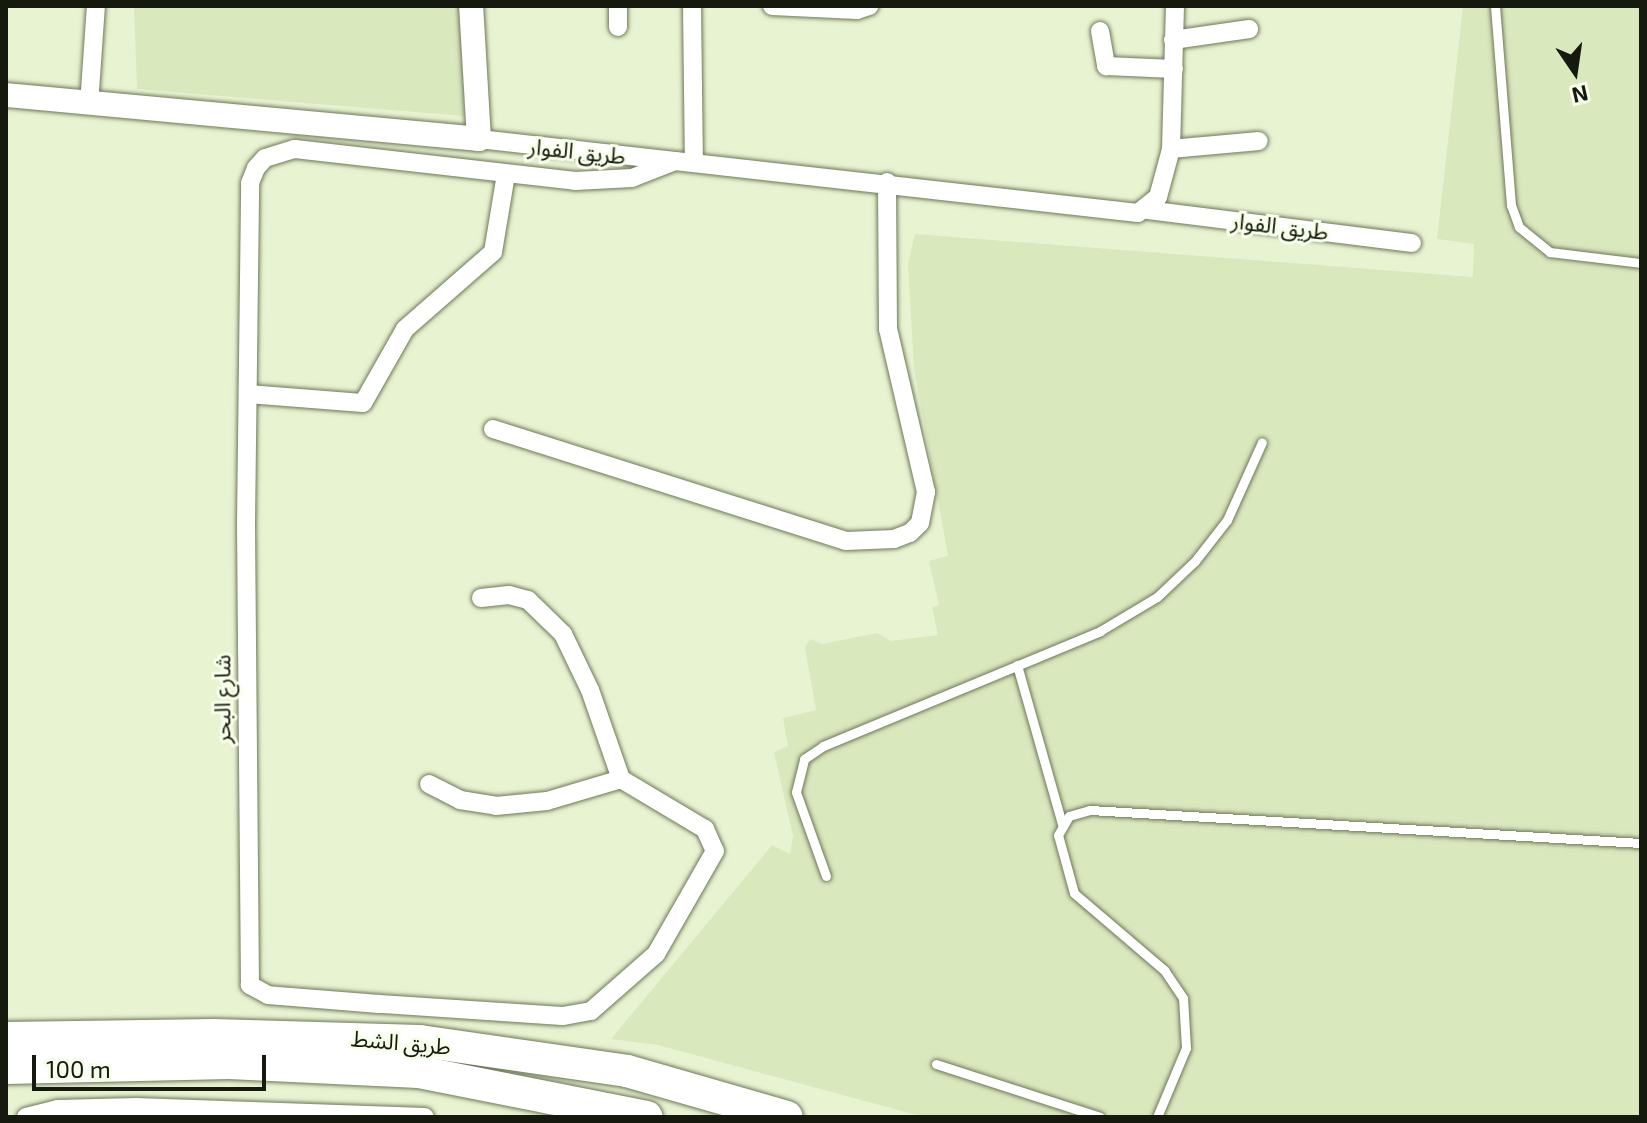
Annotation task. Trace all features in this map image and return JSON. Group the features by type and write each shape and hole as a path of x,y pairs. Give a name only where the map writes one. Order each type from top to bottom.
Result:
{"highway":[{"name":"طريق الشط","path":"6,1038 243,1035 420,1041 627,1071 787,1117"},
{"name":"طريق الشط","path":"6,1068 229,1063 419,1072 647,1117"}],"street":[{"path":"89,105 96,6"},
{"path":"471,6 479,139"},
{"path":"618,6 618,27"},
{"path":"684,162 692,6"},
{"path":"772,6 857,10 869,6"},
{"path":"1147,210 1163,187 1171,149 1175,6"},
{"path":"1173,40 1249,29"},
{"path":"1100,31 1106,66 1174,69"},
{"name":"طريق الفوار","path":"6,95 479,139 887,182 1125,213 1147,210 1412,243"},
{"path":"1171,149 1259,141"},
{"name":"شارع البحر","path":"621,779 705,829 715,851 656,954 591,1011 562,1016 379,1004 268,995 250,985 250,183 265,158 295,149 506,174 608,181 656,172 684,162"},
{"path":"248,394 363,403 405,329 493,252 506,174"},
{"path":"493,429 846,541 894,539 910,533 920,523 926,492 888,329 887,182"},
{"path":"429,784 460,800 496,806 547,801 621,779 590,690 563,634 528,600 509,595 481,598"},
{"path":"26,1117 58,1109 136,1107 425,1117"}],"lane":[{"path":"1495,6 1511,205 1525,235 1550,252 1641,263"},
{"path":"826,876 796,792 804,759 823,746 1120,620 1177,579 1227,520 1262,442"},
{"path":"1017,665 1062,824 1059,845 1074,893 1164,970 1183,998 1186,1048 1157,1117"},
{"path":"1062,824 1079,811 1090,810 1641,843"},
{"path":"936,1064 1100,1117"}],"shaded area":[{"path":"134,6 463,6 467,35 464,116 137,89"},
{"path":"1463,6 1641,6 1641,1117 924,1117 658,1045 611,1039 772,845 790,854 793,836 774,752 788,746 783,718 816,710 805,648 810,639 822,644 877,633 891,641 938,635 932,607 939,605 929,561 948,556 914,369 908,264 915,234 1473,277 1474,244 1437,239"}]}
